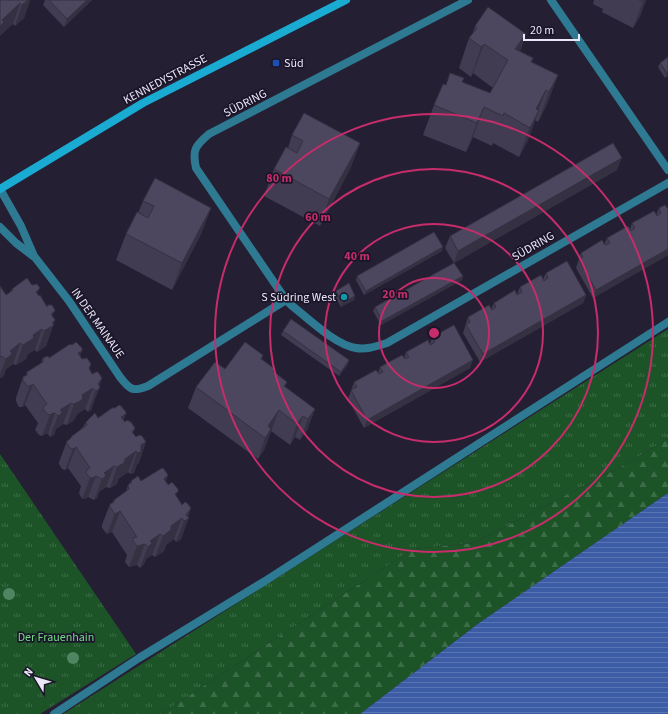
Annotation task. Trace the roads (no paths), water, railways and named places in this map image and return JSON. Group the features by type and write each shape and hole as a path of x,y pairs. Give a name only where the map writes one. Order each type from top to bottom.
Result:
{"main road":[{"name":"KENNEDYSTRASSE","path":"0,189 143,103 346,0"}],"street":[{"name":"SÜDRING","path":"468,0 209,134 194,150 196,168 286,300 339,342 356,348 372,348 387,343 668,183"},
{"path":"551,0 668,170"},
{"name":"IN DER MAINAUE","path":"0,189 21,226 34,256 69,301 128,387 133,390 139,390 148,386 286,300"},
{"name":"IN DER MAINAUE","path":"0,228 16,244 34,256"},
{"path":"54,714 139,658 265,581 668,322"}],"water":[{"path":"668,493 668,714 360,714 479,623"}],"place":[{"name":"Süd","path":"276,63"},
{"name":"S Südring West","path":"344,297"}],"park label":[{"name":"Der Frauenhain","path":"56,637"}]}
